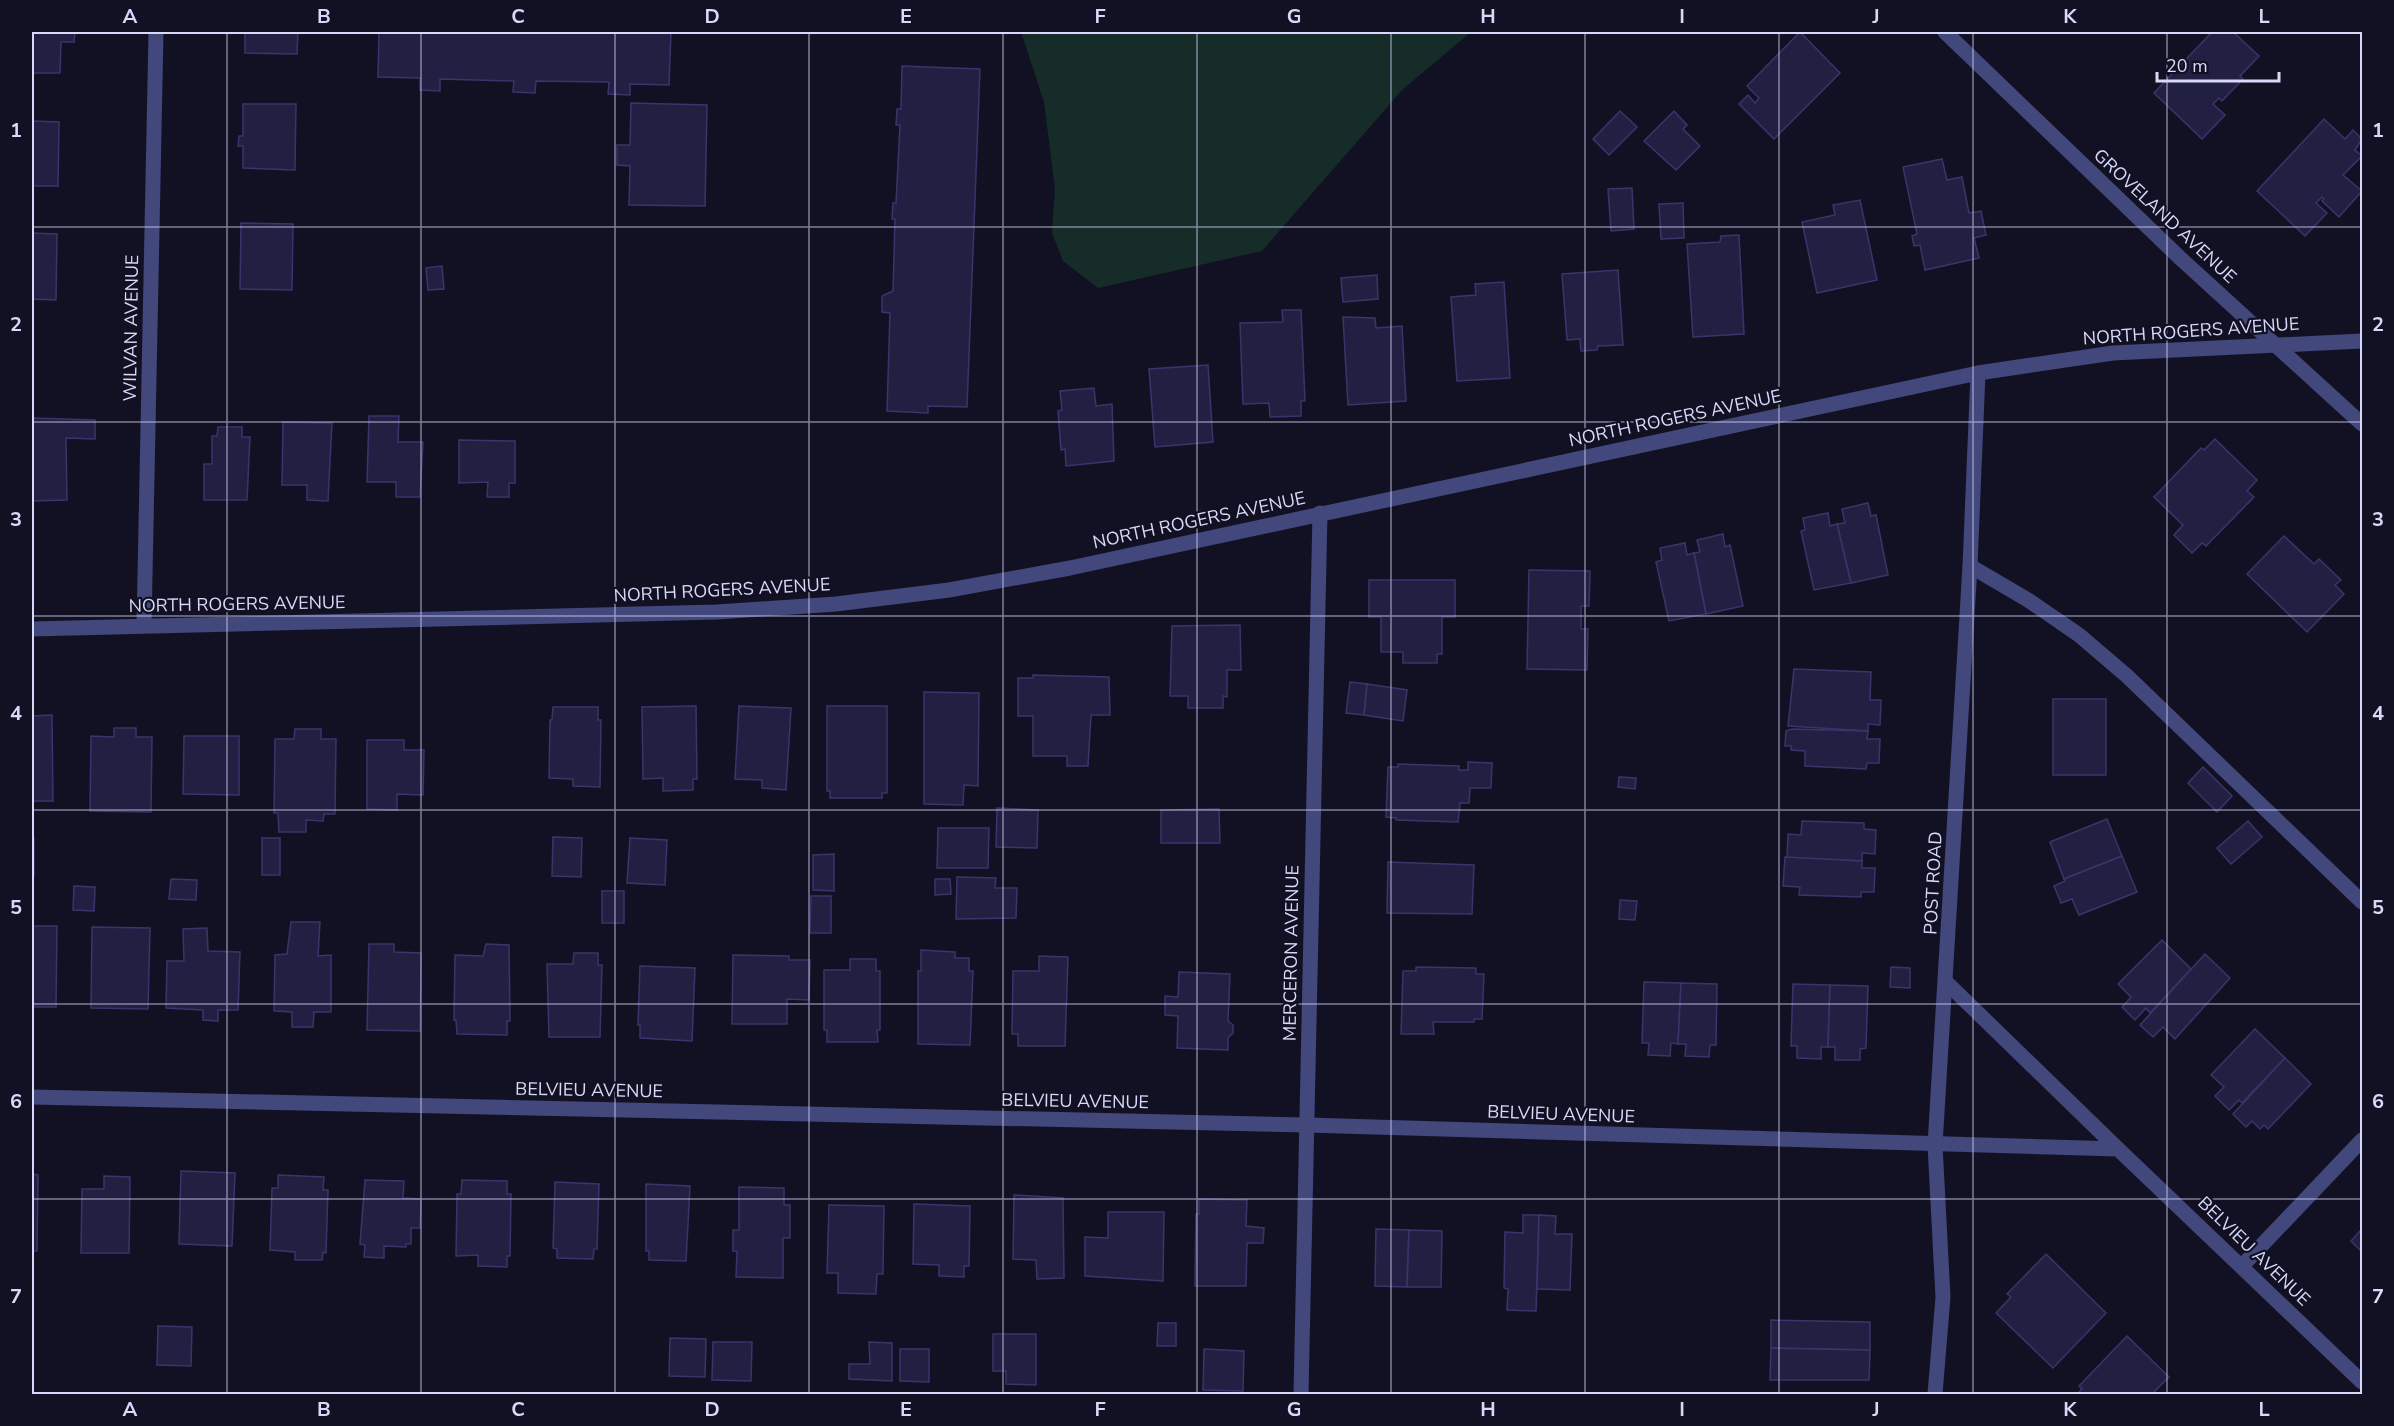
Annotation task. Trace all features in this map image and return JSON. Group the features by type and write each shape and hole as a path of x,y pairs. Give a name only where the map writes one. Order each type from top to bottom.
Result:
{"street":[{"name":"WILVAN AVENUE","path":"144,625 156,32"},
{"name":"GROVELAND AVENUE","path":"1945,32 2180,258 2362,424"},
{"name":"NORTH ROGERS AVENUE","path":"32,629 564,617 717,612 836,604 949,590 1070,568 1978,373 2113,353 2362,341"},
{"name":"POST ROAD","path":"1935,1395 1943,1297 1935,1145 1947,983 1970,567 1978,373"},
{"name":"MERCERON AVENUE","path":"1301,1395 1320,513"},
{"path":"1970,567 2070,629 2119,669 2362,902"},
{"name":"BELVIEU AVENUE","path":"1947,983 2362,1382"},
{"name":"BELVIEU AVENUE","path":"32,1097 1307,1125 2118,1149"},
{"path":"2242,1266 2362,1140"}],"green space":[{"path":"1021,32 1471,32 1402,90 1262,251 1098,288 1063,261 1052,233 1055,189 1044,102"}],"building":[{"path":"32,32 75,32 74,42 61,42 60,73 32,73"},
{"path":"245,32 298,32 297,54 245,53"},
{"path":"379,32 671,32 669,85 630,84 630,95 608,94 609,82 536,81 535,93 513,92 514,81 440,79 440,91 420,90 420,78 378,77"},
{"path":"1800,32 1840,73 1774,139 1739,104 1748,95 1755,103 1759,98 1747,86"},
{"path":"2212,32 2233,32 2259,56 2240,76 2243,79 2222,101 2219,98 2213,104 2225,115 2202,139 2154,93"},
{"path":"902,66 980,69 967,407 928,406 928,413 887,411 890,313 882,312 882,296 893,291 895,219 892,219 893,203 896,203 900,125 896,125 897,109 901,109"},
{"path":"631,103 707,105 705,206 629,205 630,166 617,165 617,145 630,145"},
{"path":"243,104 296,104 295,170 243,168 243,146 238,146 239,136 243,136"},
{"path":"1620,111 1637,127 1609,155 1593,139"},
{"path":"1674,111 1687,125 1683,129 1700,146 1676,170 1644,141"},
{"path":"2324,119 2345,139 2353,130 2362,139 2355,150 2362,156 2343,175 2362,191 2339,217 2322,201 2324,199 2322,197 2316,203 2327,213 2305,236 2257,191"},
{"path":"32,121 59,122 58,186 32,186"},
{"path":"1942,159 1947,180 1962,177 1969,213 1981,211 1986,235 1974,238 1979,258 1925,270 1920,245 1914,246 1912,236 1917,234 1903,167"},
{"path":"1632,188 1634,229 1611,231 1608,189"},
{"path":"1860,200 1877,280 1817,293 1802,222 1835,215 1833,205"},
{"path":"1683,203 1684,238 1661,239 1659,204"},
{"path":"241,223 293,224 292,290 240,289"},
{"path":"32,233 57,234 56,300 32,299"},
{"path":"1739,235 1744,334 1693,337 1687,244 1720,242 1721,236"},
{"path":"442,266 444,289 428,290 426,268"},
{"path":"1618,270 1623,345 1598,346 1597,350 1581,351 1580,339 1567,340 1562,274"},
{"path":"1377,275 1378,299 1343,302 1341,278"},
{"path":"1504,282 1510,378 1457,381 1451,297 1476,295 1475,284"},
{"path":"1282,310 1301,310 1305,401 1301,401 1301,416 1270,417 1269,403 1243,404 1240,323 1283,322"},
{"path":"1343,317 1375,318 1376,328 1402,326 1406,401 1348,405"},
{"path":"1208,365 1213,442 1155,447 1149,369"},
{"path":"1094,388 1096,406 1112,404 1114,461 1066,466 1065,449 1061,450 1058,411 1062,410 1060,391"},
{"path":"369,416 399,416 398,442 423,442 420,497 396,497 396,482 367,482"},
{"path":"32,418 95,420 95,439 66,438 67,500 32,501"},
{"path":"283,422 332,423 328,501 307,500 307,485 282,485"},
{"path":"218,427 242,427 242,437 250,437 247,500 204,500 204,464 212,464 212,436 217,436"},
{"path":"2215,439 2257,480 2247,491 2254,497 2206,546 2202,543 2192,553 2174,535 2183,525 2154,497 2201,448 2204,450"},
{"path":"459,440 515,441 515,483 509,483 509,497 487,497 488,482 459,483"},
{"path":"1868,503 1871,516 1876,515 1888,575 1851,583 1837,524 1845,523 1842,509"},
{"path":"1828,513 1830,526 1837,524 1851,583 1814,590 1801,531 1805,530 1803,518"},
{"path":"1723,534 1725,547 1730,545 1743,606 1706,614 1694,553 1700,552 1697,540"},
{"path":"2284,536 2314,564 2319,559 2341,580 2335,585 2344,594 2307,632 2247,574"},
{"path":"1685,543 1687,555 1694,553 1706,614 1669,621 1656,562 1662,560 1660,548"},
{"path":"1529,570 1590,571 1589,606 1581,606 1581,629 1588,629 1587,670 1527,669"},
{"path":"1369,580 1455,580 1455,617 1442,617 1442,654 1437,654 1437,663 1403,663 1403,652 1381,652 1381,617 1369,617"},
{"path":"1240,625 1241,670 1227,670 1227,697 1223,696 1223,708 1188,708 1188,696 1170,696 1172,626"},
{"path":"1794,669 1871,672 1870,700 1881,700 1880,725 1868,724 1868,731 1788,726"},
{"path":"1033,675 1109,677 1110,715 1091,715 1088,766 1067,766 1067,756 1033,756 1033,716 1018,716 1018,678 1033,678"},
{"path":"1350,682 1367,684 1364,715 1346,713"},
{"path":"1367,684 1407,690 1403,721 1364,715"},
{"path":"924,692 979,693 978,786 964,785 963,805 924,804"},
{"path":"2053,699 2106,699 2106,775 2053,775"},
{"path":"696,706 697,779 693,779 693,790 663,791 663,778 643,779 642,707"},
{"path":"739,706 791,708 786,790 762,788 762,780 735,779"},
{"path":"827,706 887,706 887,793 882,793 882,798 830,798 830,791 827,791"},
{"path":"553,707 598,707 598,720 601,720 600,787 573,786 573,779 549,778 550,720 552,720"},
{"path":"52,715 53,801 32,801 32,716"},
{"path":"114,728 136,728 136,737 152,737 151,812 90,811 91,736 114,737"},
{"path":"295,729 321,729 321,739 336,739 335,814 324,814 323,821 306,820 306,832 279,832 278,813 274,813 275,739 294,739"},
{"path":"1792,729 1868,731 1867,739 1880,739 1879,763 1867,763 1866,769 1805,766 1805,751 1791,750 1791,746 1785,746 1786,731"},
{"path":"184,736 239,736 239,795 183,794"},
{"path":"367,740 404,740 404,750 424,750 423,795 397,794 397,810 367,809"},
{"path":"1468,762 1492,763 1491,788 1470,788 1469,803 1460,803 1458,822 1396,820 1396,818 1386,817 1388,767 1398,767 1398,764 1459,766 1459,770 1468,770"},
{"path":"2203,767 2232,796 2217,812 2188,783"},
{"path":"1619,777 1636,778 1635,789 1618,787"},
{"path":"997,808 1038,810 1037,848 996,847"},
{"path":"1219,809 1220,843 1161,843 1161,810"},
{"path":"2107,819 2122,856 2064,879 2050,842"},
{"path":"1802,821 1864,823 1864,829 1876,830 1875,854 1862,853 1862,861 1787,858 1788,834 1801,835"},
{"path":"2248,821 2262,837 2231,864 2217,848"},
{"path":"938,828 989,828 988,868 937,868"},
{"path":"553,837 582,838 581,877 552,876"},
{"path":"32,838 34,838 34,876 32,876"},
{"path":"262,838 280,838 280,875 262,875"},
{"path":"630,838 667,840 665,885 627,883"},
{"path":"834,854 834,891 813,890 813,855"},
{"path":"2122,856 2137,892 2079,915 2072,899 2061,903 2054,886 2065,881 2064,879"},
{"path":"1785,857 1862,861 1862,868 1875,868 1874,892 1861,892 1861,897 1799,895 1800,887 1783,886"},
{"path":"1388,862 1474,865 1472,914 1387,913"},
{"path":"957,877 996,878 995,888 1017,888 1016,918 956,919"},
{"path":"171,879 197,880 196,900 169,899"},
{"path":"935,879 950,879 951,894 935,895"},
{"path":"74,886 95,887 94,911 73,910"},
{"path":"602,891 624,891 624,923 602,923"},
{"path":"811,896 831,896 831,933 810,933"},
{"path":"1620,900 1637,901 1635,920 1619,919"},
{"path":"291,922 320,922 318,956 331,955 331,1012 314,1012 313,1027 292,1027 292,1012 274,1011 275,955 287,954"},
{"path":"32,926 57,926 56,1007 32,1007"},
{"path":"92,927 150,928 148,1009 91,1008"},
{"path":"207,928 208,951 240,952 238,1010 218,1010 218,1021 203,1020 203,1010 166,1008 167,961 184,961 183,929"},
{"path":"2162,940 2191,969 2150,1013 2146,1008 2135,1020 2122,1007 2131,997 2118,984"},
{"path":"369,944 394,944 394,952 421,953 420,1031 367,1030"},
{"path":"486,944 509,945 510,1021 507,1021 507,1035 457,1034 456,1020 454,1020 455,955 483,956"},
{"path":"921,950 955,952 955,958 969,958 969,971 973,971 970,1045 918,1044 918,971 921,971"},
{"path":"574,953 598,953 598,965 602,965 600,1037 549,1037 547,964 573,964"},
{"path":"2205,954 2230,978 2175,1039 2163,1027 2153,1037 2140,1025"},
{"path":"733,955 789,956 789,960 810,960 809,1000 787,999 787,1024 732,1024"},
{"path":"1039,956 1068,957 1065,1046 1018,1046 1018,1034 1012,1034 1013,971 1039,971"},
{"path":"850,959 876,959 876,971 880,971 878,1042 827,1042 827,1030 824,1030 824,970 850,970"},
{"path":"640,966 695,968 692,1041 640,1038 640,1025 638,1025"},
{"path":"1416,967 1476,968 1476,974 1484,974 1482,1019 1474,1019 1474,1022 1433,1022 1434,1034 1401,1034 1403,971 1416,971"},
{"path":"1891,967 1910,968 1910,988 1890,987"},
{"path":"1179,972 1230,974 1228,1021 1233,1025 1233,1033 1228,1038 1228,1050 1177,1048 1178,1016 1165,1015 1165,996 1178,997"},
{"path":"1644,982 1681,983 1678,1044 1671,1043 1670,1056 1648,1055 1649,1043 1642,1043"},
{"path":"1681,983 1717,984 1716,1045 1710,1045 1709,1057 1685,1056 1686,1044 1678,1044"},
{"path":"1793,984 1830,985 1828,1047 1821,1047 1821,1059 1797,1058 1797,1046 1791,1046"},
{"path":"1830,985 1868,986 1866,1048 1860,1049 1860,1060 1835,1060 1835,1047 1828,1047"},
{"path":"2255,1029 2285,1058 2242,1103 2239,1100 2229,1110 2215,1096 2224,1087 2211,1075"},
{"path":"2285,1058 2311,1084 2268,1129 2264,1125 2260,1129 2252,1121 2246,1127 2233,1114"},
{"path":"181,1171 235,1173 232,1246 179,1244"},
{"path":"32,1174 38,1175 37,1251 32,1251"},
{"path":"278,1175 324,1177 323,1190 328,1190 326,1253 323,1252 322,1260 295,1260 295,1252 270,1250 272,1188 278,1188"},
{"path":"104,1176 130,1177 129,1253 81,1253 82,1189 104,1189"},
{"path":"365,1180 404,1181 403,1198 421,1199 420,1228 411,1228 411,1244 406,1244 406,1247 384,1246 384,1258 364,1257 365,1245 360,1244"},
{"path":"462,1180 507,1181 507,1194 511,1194 510,1256 507,1256 507,1267 478,1266 478,1255 456,1256 457,1194 461,1194"},
{"path":"555,1182 599,1184 597,1249 594,1249 593,1259 557,1258 557,1249 553,1248"},
{"path":"646,1184 690,1186 686,1261 649,1260 649,1251 646,1251"},
{"path":"739,1187 784,1188 784,1205 790,1205 790,1238 783,1238 783,1278 736,1277 737,1251 733,1251 733,1230 739,1230"},
{"path":"1014,1195 1063,1198 1064,1278 1037,1279 1036,1260 1013,1259"},
{"path":"1199,1199 1247,1200 1246,1226 1264,1228 1263,1243 1247,1243 1246,1286 1195,1286 1196,1214 1199,1214"},
{"path":"914,1204 970,1206 969,1266 964,1266 964,1277 939,1276 939,1265 913,1264"},
{"path":"829,1205 884,1206 883,1274 877,1274 876,1294 838,1293 838,1273 827,1273"},
{"path":"1108,1212 1164,1212 1163,1281 1085,1276 1085,1237 1108,1238"},
{"path":"1523,1215 1539,1215 1536,1311 1507,1310 1508,1289 1504,1288 1505,1232 1523,1233"},
{"path":"1539,1215 1556,1216 1555,1234 1572,1234 1570,1290 1537,1289"},
{"path":"1376,1229 1409,1230 1407,1287 1375,1286"},
{"path":"2362,1229 2362,1252 2351,1241"},
{"path":"1409,1230 1442,1231 1441,1287 1407,1287"},
{"path":"2046,1254 2106,1313 2053,1368 1996,1313 2011,1297 2007,1294"},
{"path":"1771,1320 1870,1322 1870,1350 1771,1348"},
{"path":"1158,1323 1176,1323 1176,1346 1157,1346"},
{"path":"158,1326 192,1327 191,1366 157,1365"},
{"path":"993,1334 1036,1334 1036,1385 1006,1384 1006,1371 993,1371"},
{"path":"2127,1336 2169,1377 2152,1394 2077,1394 2082,1389 2079,1386"},
{"path":"670,1338 706,1339 705,1377 669,1376"},
{"path":"713,1342 752,1342 751,1381 712,1380"},
{"path":"869,1342 892,1343 892,1381 849,1379 849,1364 870,1364"},
{"path":"1771,1348 1870,1350 1869,1380 1770,1380"},
{"path":"900,1349 929,1349 929,1382 900,1381"},
{"path":"1204,1349 1244,1351 1243,1391 1203,1390"}]}
